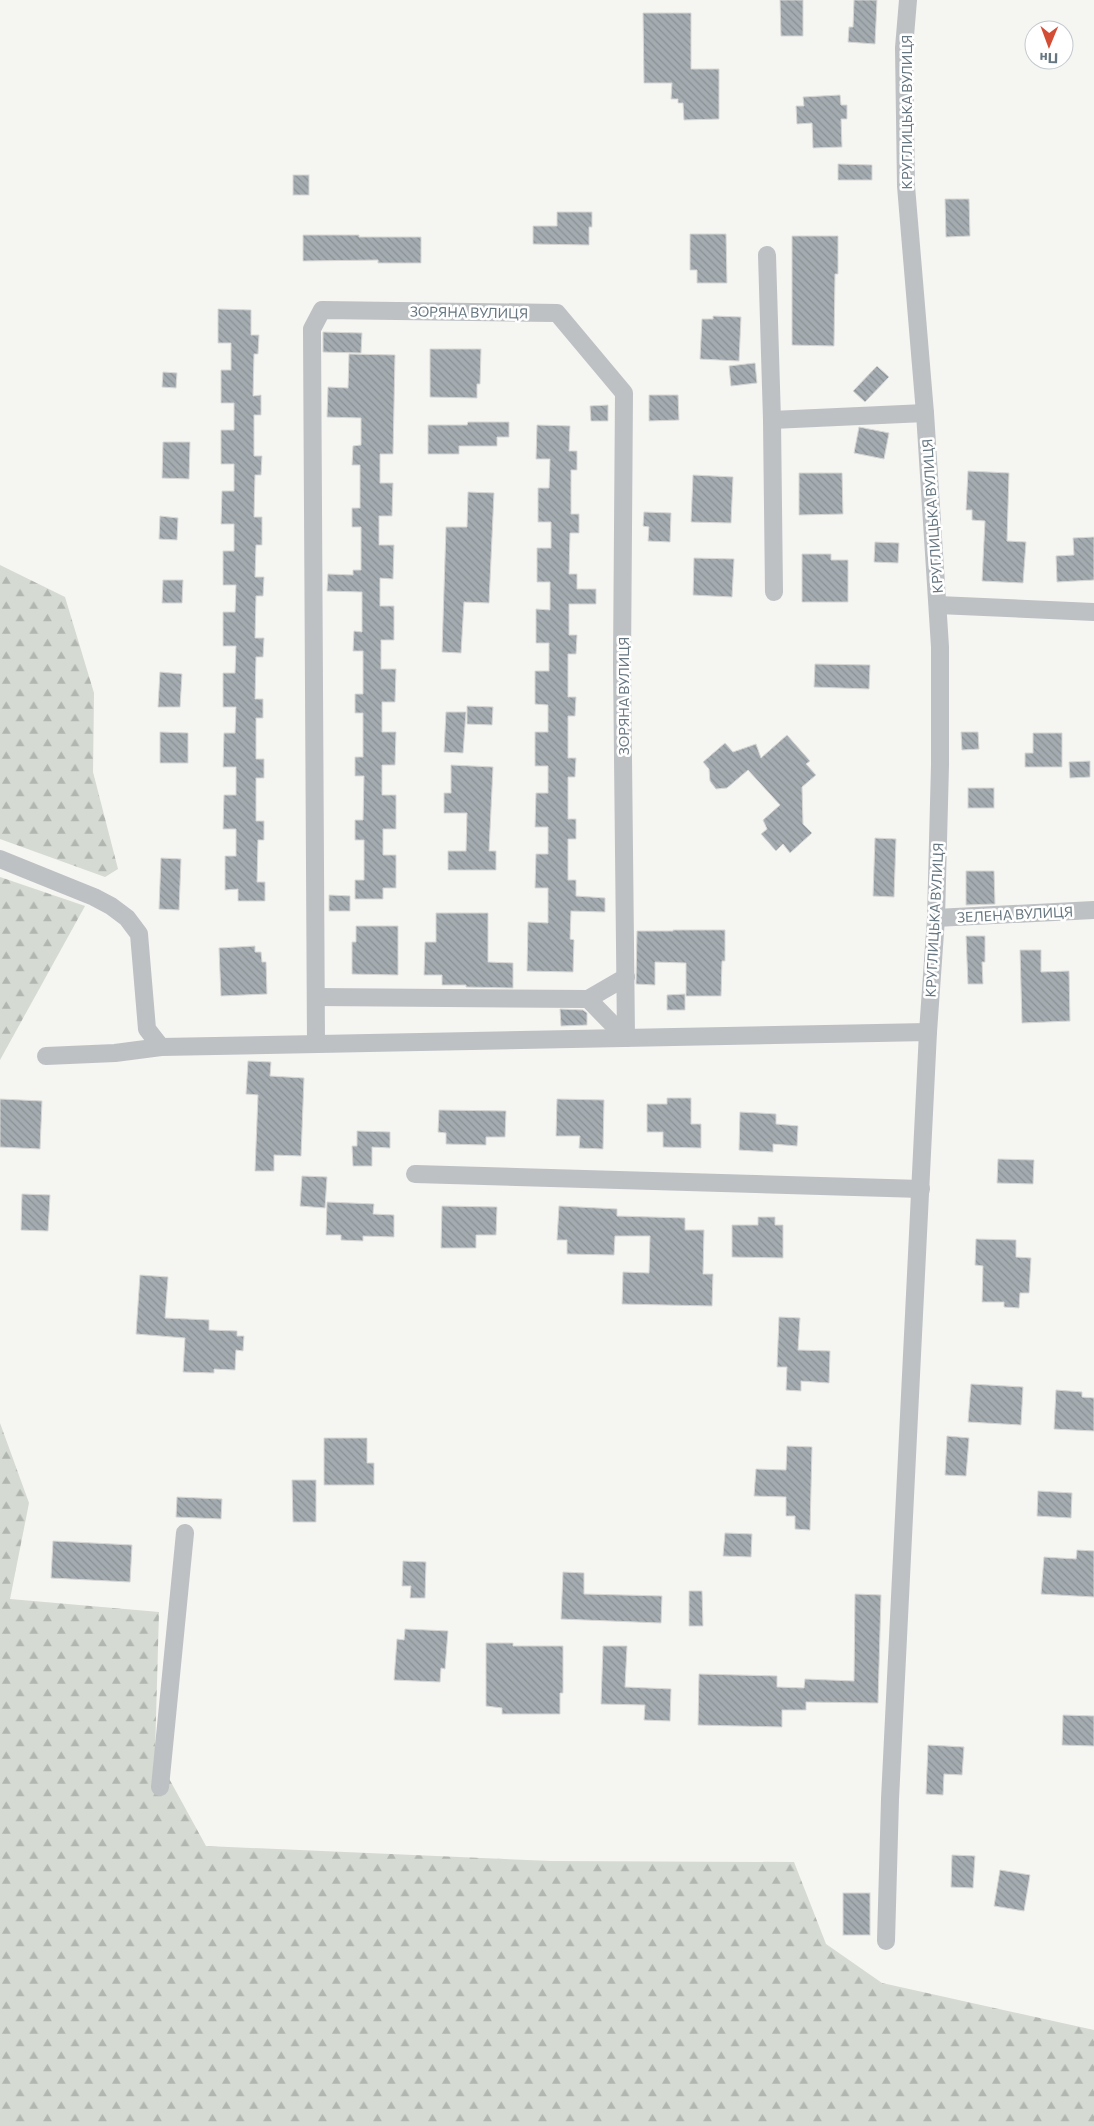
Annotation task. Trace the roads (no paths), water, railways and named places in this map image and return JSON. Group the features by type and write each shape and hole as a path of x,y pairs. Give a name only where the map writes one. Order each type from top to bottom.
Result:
{"street":[{"name":"КРУГЛИЦЬКА ВУЛИЦЯ","path":"886,1941 890,1799 928,1032 936,918 940,765 938,605 925,414 906,186 904,48 908,0"},
{"path":"767,255 772,420 774,592"},
{"name":"ЗОРЯНА ВУЛИЦЯ","path":"316,1044 312,329 322,310 557,313 624,393 622,674 626,1038"},
{"path":"772,420 925,414"},
{"path":"938,605 1094,612"},
{"path":"0,859 94,896 127,918 139,934 148,1030 161,1046"},
{"name":"ЗЕЛЕНА ВУЛИЦЯ","path":"936,918 1094,910"},
{"path":"317,997 588,999 626,977"},
{"path":"588,999 626,1038"},
{"path":"46,1056 115,1053 161,1046 928,1032"},
{"path":"415,1174 921,1188"},
{"path":"160,1787 185,1533"}]}
